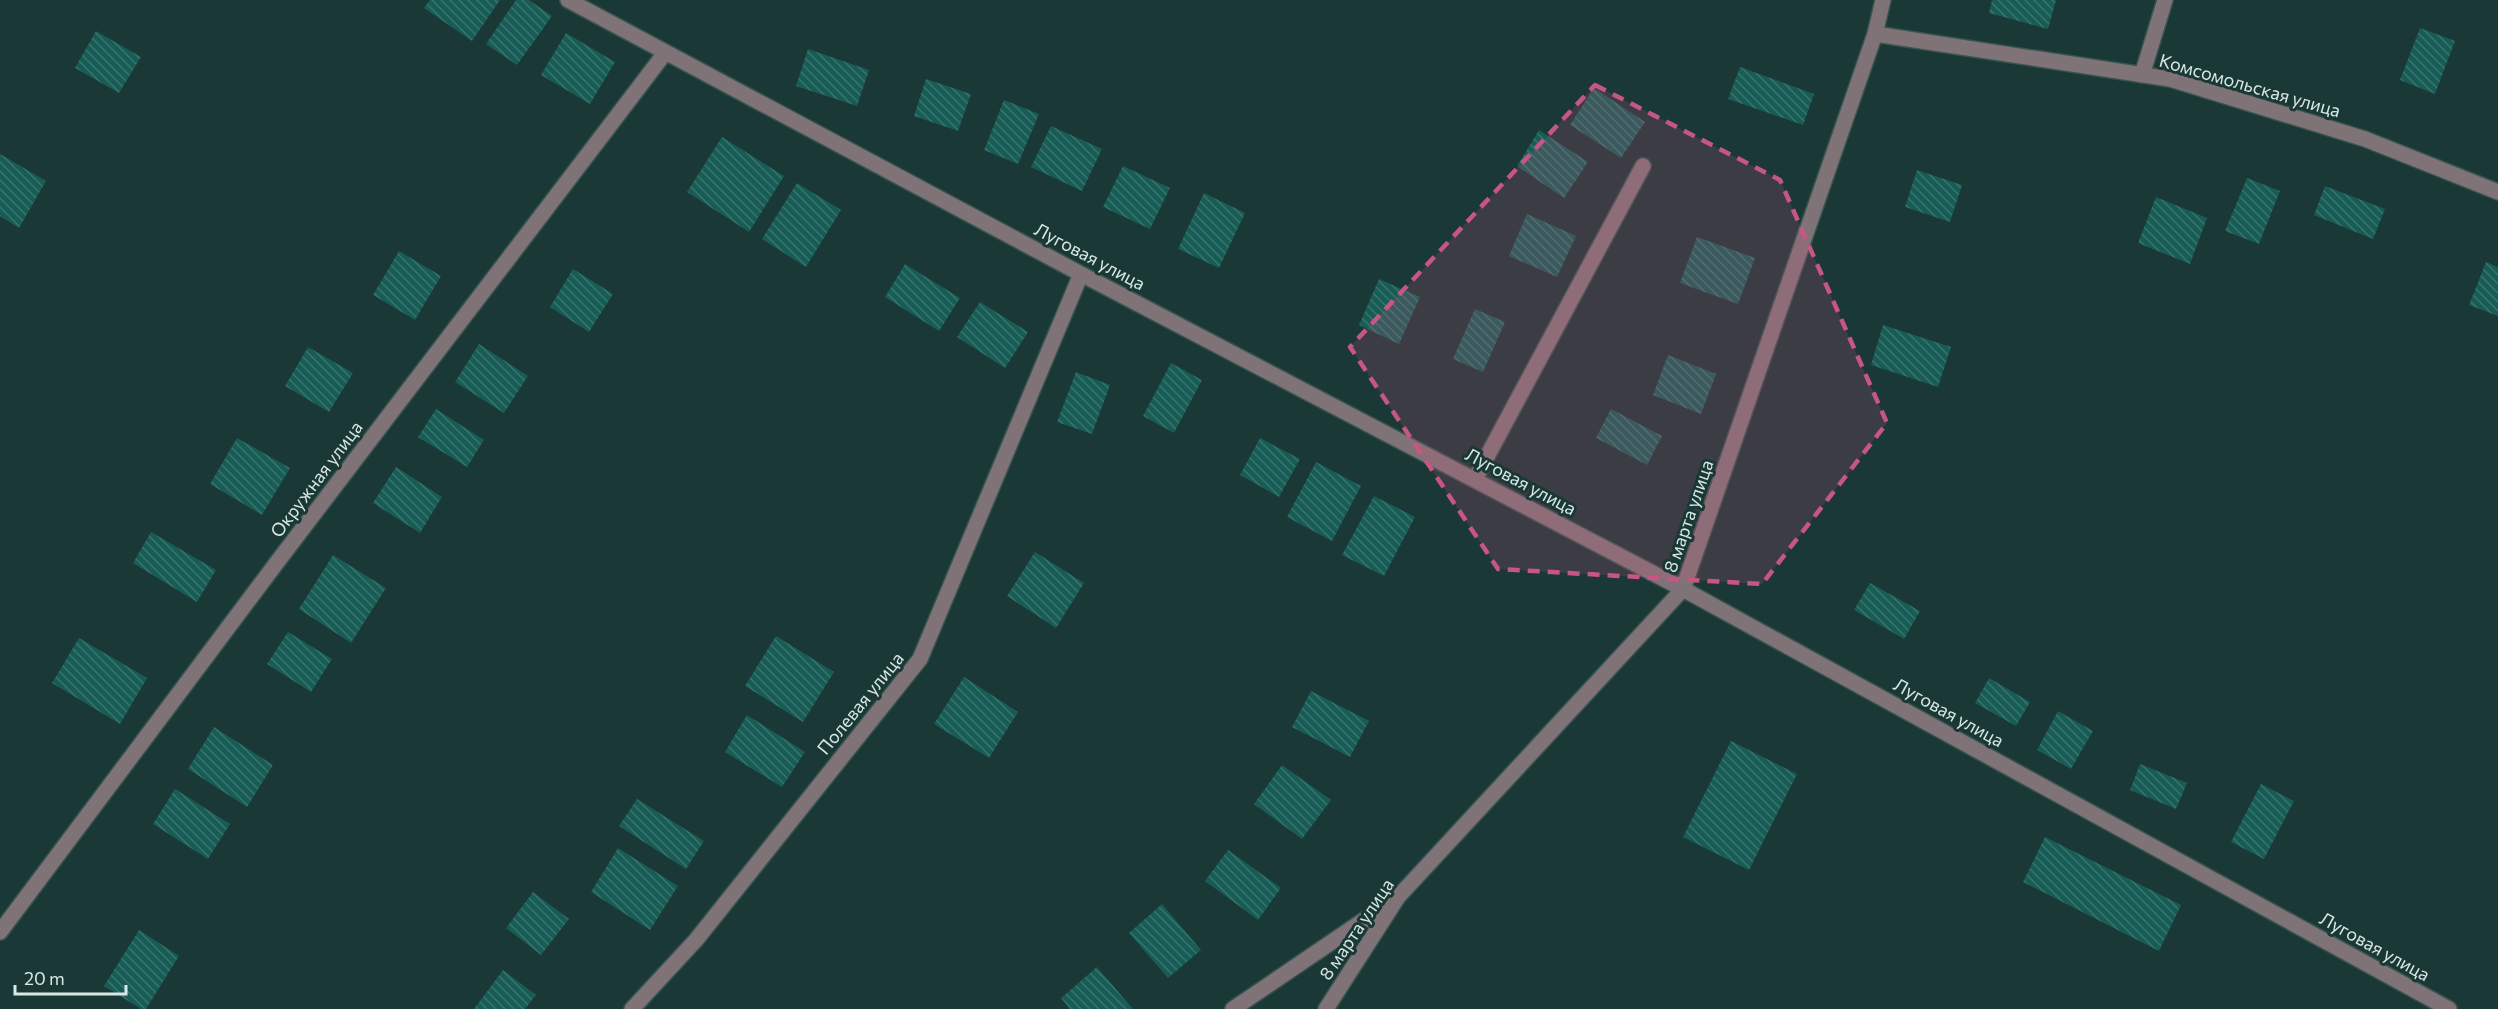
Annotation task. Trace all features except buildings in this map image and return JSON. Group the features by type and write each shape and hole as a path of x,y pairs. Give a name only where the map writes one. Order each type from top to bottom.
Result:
{"street":[{"name":"Луговая улица","path":"568,0 1081,274 1683,589 2449,1009"},
{"name":"8 марта улица","path":"1326,1009 1398,897 1683,589 1875,34 1883,0"},
{"path":"2142,75 2165,0"},
{"name":"Комсомольская улица","path":"1875,34 2170,79 2365,139 2498,192"},
{"name":"Окружная улица","path":"0,932 278,561 665,53"},
{"path":"1475,479 1643,166"},
{"name":"Полевая улица","path":"632,1009 696,940 920,659 1081,274"},
{"name":"8 марта улица","path":"1233,1009 1398,897"}],"highlighted area":[{"path":"1595,85 1780,180 1887,423 1762,584 1498,569 1350,347"}]}
